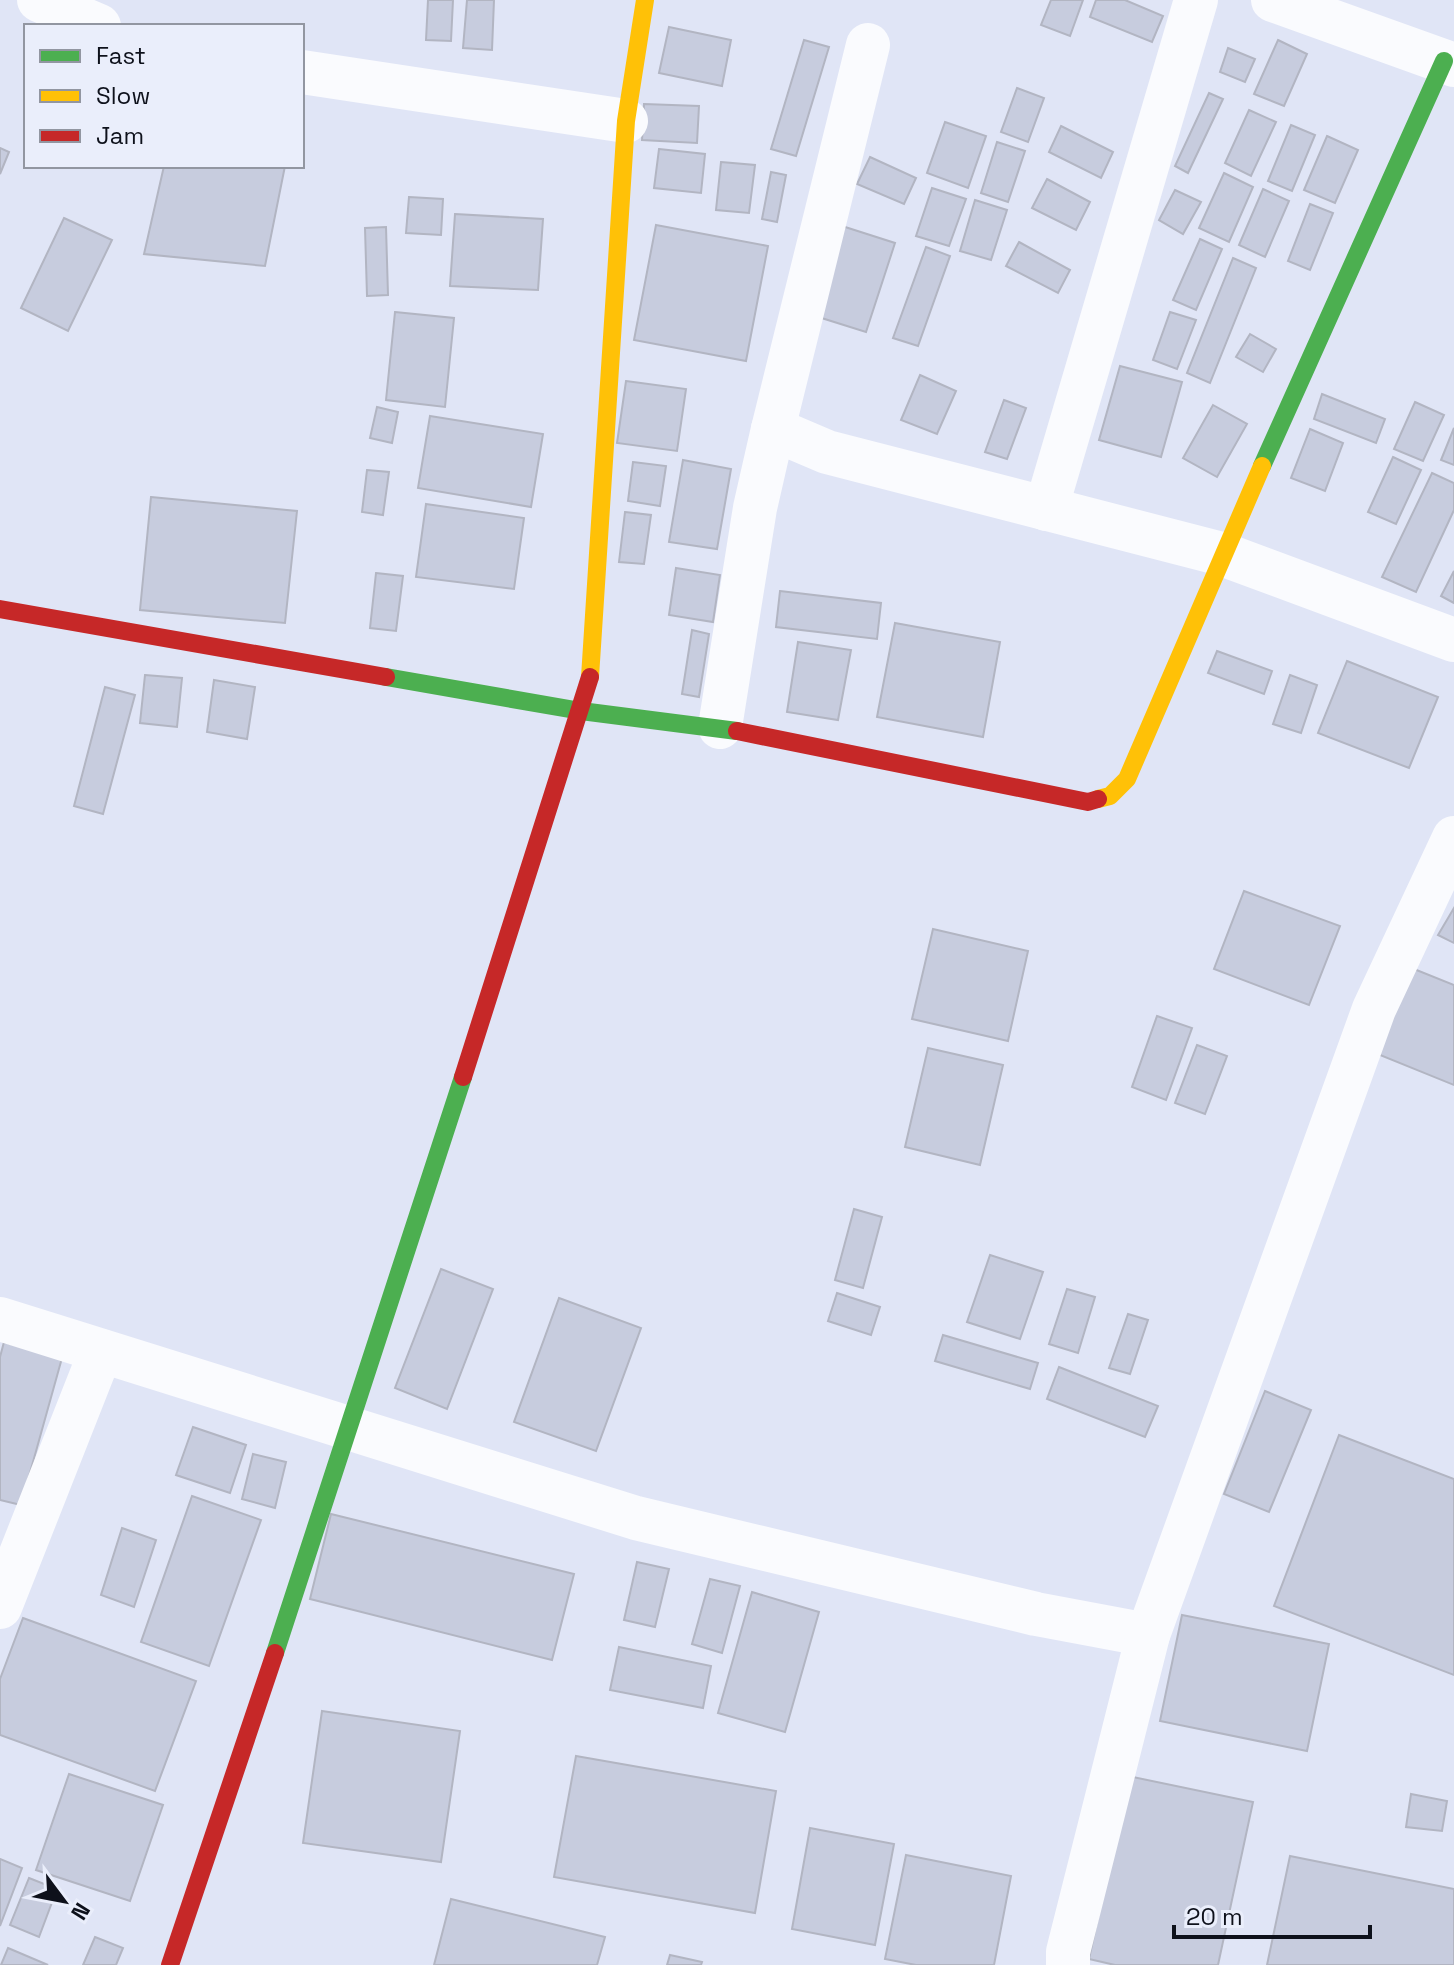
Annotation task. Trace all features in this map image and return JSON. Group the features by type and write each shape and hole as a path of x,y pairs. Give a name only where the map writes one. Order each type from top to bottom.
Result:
{"street":[{"path":"39,0 94,24"},
{"path":"170,1965 349,1431 581,711 592,666 626,121 645,0"},
{"path":"1046,509 1196,0"},
{"path":"0,609 581,711 720,727 1088,802 1110,796 1127,779 1222,554 1449,63 1273,0"},
{"path":"720,727 755,508 868,45"},
{"path":"304,72 626,121"},
{"path":"773,429 827,452 1222,554 1454,640"},
{"path":"1068,1965 1094,1841 1148,1635 1374,1009 1454,838"},
{"path":"0,1319 349,1431 636,1518 1036,1614 1148,1635"},
{"path":"0,1607 101,1351"}],"building":[{"path":"428,0 453,0 451,41 426,40"},
{"path":"467,0 494,0 492,50 463,48"},
{"path":"1051,0 1083,0 1070,36 1041,25"},
{"path":"1096,0 1125,0 1163,16 1152,42 1090,17"},
{"path":"669,27 731,40 722,86 659,73"},
{"path":"804,40 829,47 796,156 771,149"},
{"path":"1278,40 1307,54 1284,106 1254,94"},
{"path":"1228,48 1255,59 1245,82 1220,72"},
{"path":"1017,88 1044,98 1028,142 1001,132"},
{"path":"1209,93 1223,99 1188,173 1175,166"},
{"path":"644,104 699,106 697,143 642,140"},
{"path":"1249,110 1276,122 1251,176 1225,163"},
{"path":"945,122 986,136 968,188 927,173"},
{"path":"1291,125 1315,135 1292,191 1268,181"},
{"path":"1061,126 1113,152 1101,178 1049,152"},
{"path":"1327,136 1358,150 1335,203 1304,190"},
{"path":"997,142 1025,151 1008,202 981,193"},
{"path":"0,148 9,152 0,174"},
{"path":"659,149 705,154 701,193 654,188"},
{"path":"870,157 916,178 904,204 857,184"},
{"path":"721,162 755,165 749,213 716,210"},
{"path":"164,168 285,168 265,266 144,254"},
{"path":"771,172 786,175 777,222 762,219"},
{"path":"1224,173 1253,187 1229,242 1199,228"},
{"path":"1047,179 1090,202 1076,230 1032,208"},
{"path":"932,188 966,199 949,246 916,236"},
{"path":"1263,189 1289,201 1265,257 1239,245"},
{"path":"1175,190 1201,202 1183,234 1159,220"},
{"path":"409,197 443,199 441,235 406,233"},
{"path":"975,200 1007,210 991,260 960,251"},
{"path":"1310,204 1333,213 1310,270 1288,261"},
{"path":"455,214 543,219 538,290 450,286"},
{"path":"64,218 112,240 68,331 21,308"},
{"path":"656,225 768,246 746,361 634,340"},
{"path":"842,226 895,243 866,332 812,315"},
{"path":"386,227 388,295 367,296 365,228"},
{"path":"1200,239 1222,249 1196,310 1173,300"},
{"path":"1019,242 1070,270 1058,293 1006,266"},
{"path":"926,247 950,256 918,346 893,338"},
{"path":"1233,258 1256,268 1210,383 1187,373"},
{"path":"395,312 454,318 445,407 386,400"},
{"path":"1170,312 1196,320 1177,369 1153,360"},
{"path":"1250,334 1276,349 1263,372 1236,357"},
{"path":"1120,366 1182,382 1161,457 1099,440"},
{"path":"920,375 956,391 937,434 901,420"},
{"path":"626,381 686,389 677,451 617,443"},
{"path":"1322,394 1385,419 1376,443 1314,419"},
{"path":"1004,400 1026,408 1007,459 985,452"},
{"path":"1415,402 1444,415 1423,461 1394,449"},
{"path":"1213,405 1247,424 1217,477 1183,458"},
{"path":"377,407 398,412 392,443 370,438"},
{"path":"430,416 543,434 531,507 418,488"},
{"path":"1454,428 1454,465 1441,460"},
{"path":"1310,429 1343,443 1325,491 1291,478"},
{"path":"1393,457 1421,470 1396,524 1368,512"},
{"path":"683,460 731,469 717,549 669,542"},
{"path":"633,462 666,466 660,506 628,501"},
{"path":"367,470 389,472 383,515 362,512"},
{"path":"1432,473 1454,483 1454,510 1416,592 1382,577"},
{"path":"151,497 297,511 285,623 140,610"},
{"path":"426,504 524,518 514,589 416,577"},
{"path":"625,512 651,515 644,564 619,562"},
{"path":"676,568 720,575 713,622 669,615"},
{"path":"1454,571 1454,603 1441,596"},
{"path":"376,573 403,576 396,631 370,628"},
{"path":"780,591 881,603 877,639 776,627"},
{"path":"895,623 1000,642 983,737 877,717"},
{"path":"692,630 709,634 699,697 682,694"},
{"path":"798,642 851,650 838,720 787,712"},
{"path":"1217,651 1272,671 1264,694 1208,673"},
{"path":"1347,661 1438,697 1409,768 1318,733"},
{"path":"145,675 182,678 177,727 140,723"},
{"path":"1290,675 1317,685 1301,733 1273,724"},
{"path":"214,680 255,687 247,739 207,732"},
{"path":"105,687 135,695 103,814 74,806"},
{"path":"1244,891 1340,926 1309,1005 1214,969"},
{"path":"1454,908 1454,943 1438,935"},
{"path":"933,929 1028,951 1008,1041 912,1019"},
{"path":"1409,967 1454,985 1454,1085 1375,1053"},
{"path":"1157,1016 1192,1028 1166,1100 1132,1087"},
{"path":"1197,1045 1227,1056 1205,1114 1175,1103"},
{"path":"928,1048 1003,1065 980,1165 905,1147"},
{"path":"854,1209 882,1217 863,1288 835,1280"},
{"path":"990,1255 1043,1272 1020,1339 967,1322"},
{"path":"441,1269 493,1289 447,1409 395,1388"},
{"path":"1067,1289 1095,1297 1078,1353 1049,1344"},
{"path":"837,1293 880,1307 871,1335 828,1321"},
{"path":"559,1298 641,1328 596,1451 514,1422"},
{"path":"1128,1314 1148,1320 1130,1374 1109,1368"},
{"path":"943,1335 1038,1363 1030,1389 935,1361"},
{"path":"4,1342 62,1358 21,1505 0,1500 0,1357"},
{"path":"1059,1367 1158,1406 1145,1437 1047,1399"},
{"path":"1265,1391 1311,1410 1269,1512 1224,1494"},
{"path":"193,1427 246,1445 230,1493 176,1475"},
{"path":"1339,1435 1454,1479 1454,1675 1274,1606"},
{"path":"253,1454 286,1462 275,1508 242,1499"},
{"path":"192,1496 261,1520 209,1666 141,1642"},
{"path":"331,1514 574,1574 552,1660 310,1599"},
{"path":"122,1528 156,1540 134,1607 101,1595"},
{"path":"637,1562 669,1569 655,1627 624,1620"},
{"path":"710,1579 740,1586 722,1653 692,1644"},
{"path":"752,1592 819,1612 785,1732 718,1713"},
{"path":"1182,1615 1329,1644 1307,1751 1160,1721"},
{"path":"23,1618 196,1681 155,1791 0,1735 0,1679"},
{"path":"619,1647 711,1666 703,1708 610,1690"},
{"path":"322,1711 460,1731 441,1862 303,1843"},
{"path":"576,1756 776,1791 755,1913 554,1877"},
{"path":"69,1774 163,1805 130,1901 36,1870"},
{"path":"1128,1776 1253,1802 1218,1965 1115,1965 1089,1959"},
{"path":"1411,1794 1447,1801 1442,1831 1406,1827"},
{"path":"810,1828 894,1844 875,1945 792,1929"},
{"path":"906,1855 1011,1876 994,1965 916,1965 885,1959"},
{"path":"1290,1856 1454,1889 1454,1965 1267,1965"},
{"path":"0,1859 22,1868 0,1926"},
{"path":"29,1878 57,1889 39,1937 10,1925"},
{"path":"451,1899 605,1937 597,1965 434,1965"},
{"path":"95,1937 123,1948 116,1965 83,1965"},
{"path":"8,1948 48,1965 1,1965"},
{"path":"670,1955 702,1962 701,1965 667,1965"}],"traffic: fast":[{"path":"1262,466 1444,61"},
{"path":"386,677 581,711 737,731"},
{"path":"275,1653 463,1077"}],"traffic: slow":[{"path":"590,677 626,121 645,0"},
{"path":"1098,799 1110,796 1127,779 1262,466"}],"traffic: jam":[{"path":"0,609 386,677"},
{"path":"463,1077 590,677"},
{"path":"737,731 1088,802 1098,799"},
{"path":"170,1965 275,1653"}]}
